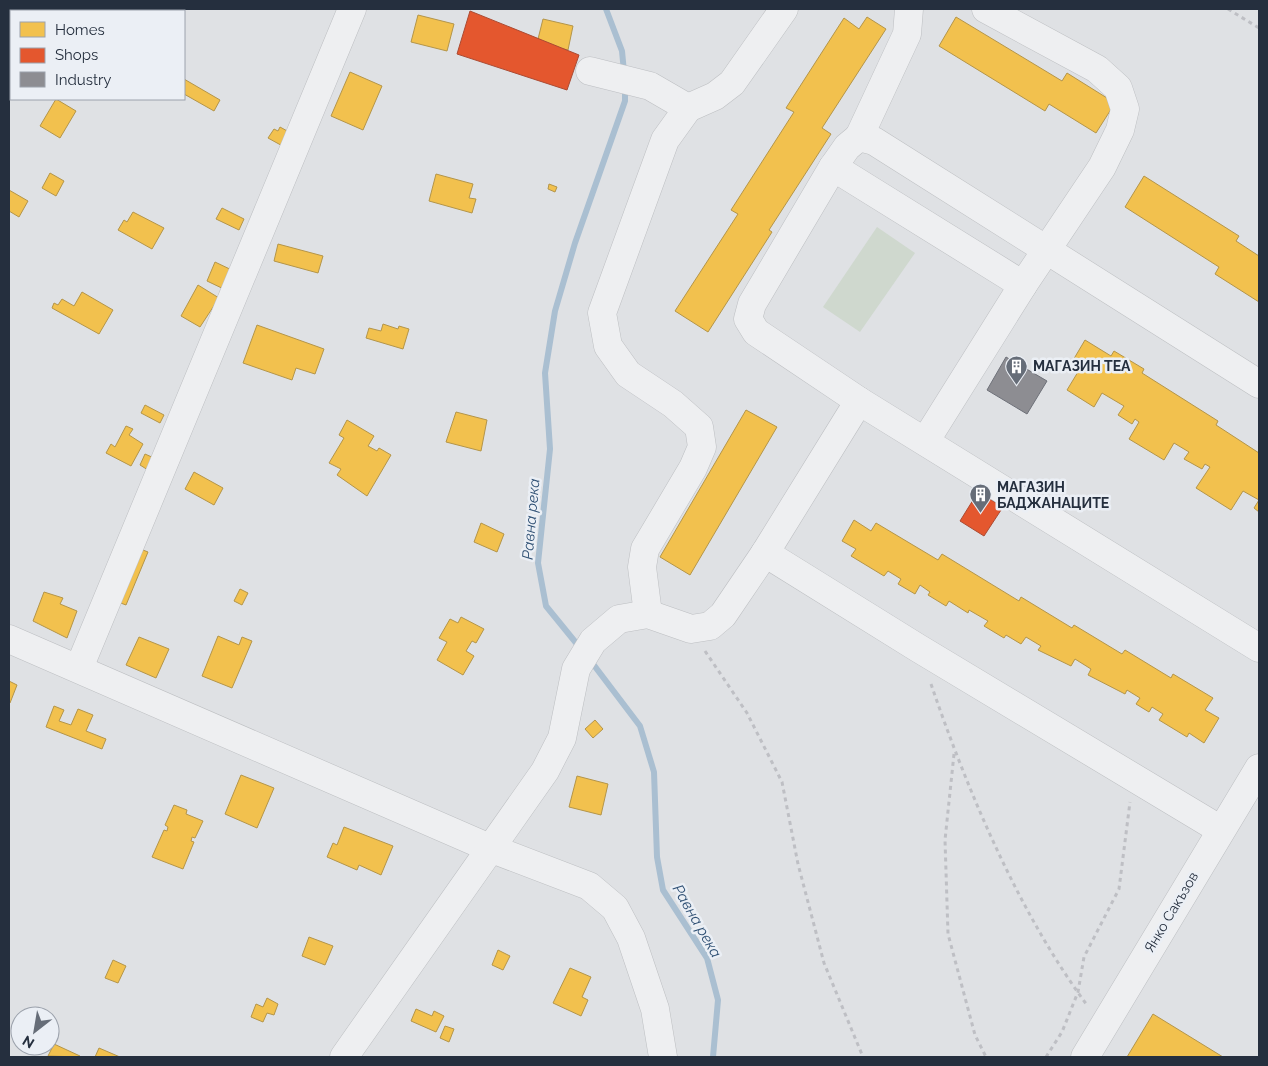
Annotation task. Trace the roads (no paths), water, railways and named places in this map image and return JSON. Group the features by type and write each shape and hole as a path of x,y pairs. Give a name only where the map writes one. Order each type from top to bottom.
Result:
{"street":[{"path":"79,668 352,9"},
{"path":"648,614 642,567 645,549 693,468 702,447 699,427 673,404 628,374 608,346 602,313 665,140 675,123 688,108 715,96 732,83 784,9"},
{"path":"908,9 907,34 859,137 847,147 833,167 752,304 748,318 756,332 859,401 926,440 1259,648"},
{"path":"926,440 1045,250 1102,167 1120,130 1124,109 1118,88 1097,69 986,9"},
{"path":"590,71 650,86 688,108"},
{"path":"859,137 874,141 1259,384"},
{"path":"833,167 1023,285"},
{"path":"344,1057 545,771 562,738 578,666 593,641 619,619 648,614 691,629 710,626 723,615 765,553 859,401"},
{"path":"765,553 918,648 1221,830"},
{"path":"9,639 492,848 589,886 615,908 630,938 655,1009 663,1057"},
{"name":"Янко Сакъзов","path":"1084,1057 1259,768"}],"waterway":[{"name":"Равна река","path":"606,9 622,51 624,72"},
{"name":"Равна река","path":"581,649 546,606 538,563 550,449 545,373 555,311 575,243 625,101 625,87"},
{"name":"Равна река","path":"590,660 640,726 654,772 657,857 663,890 707,958 718,1000 713,1057"}],"place":[{"name":"МАГАЗИН ТЕА","path":"1017,385"},
{"name":"МАГАЗИН БАДЖАНАЦИТЕ","path":"981,514"}]}
